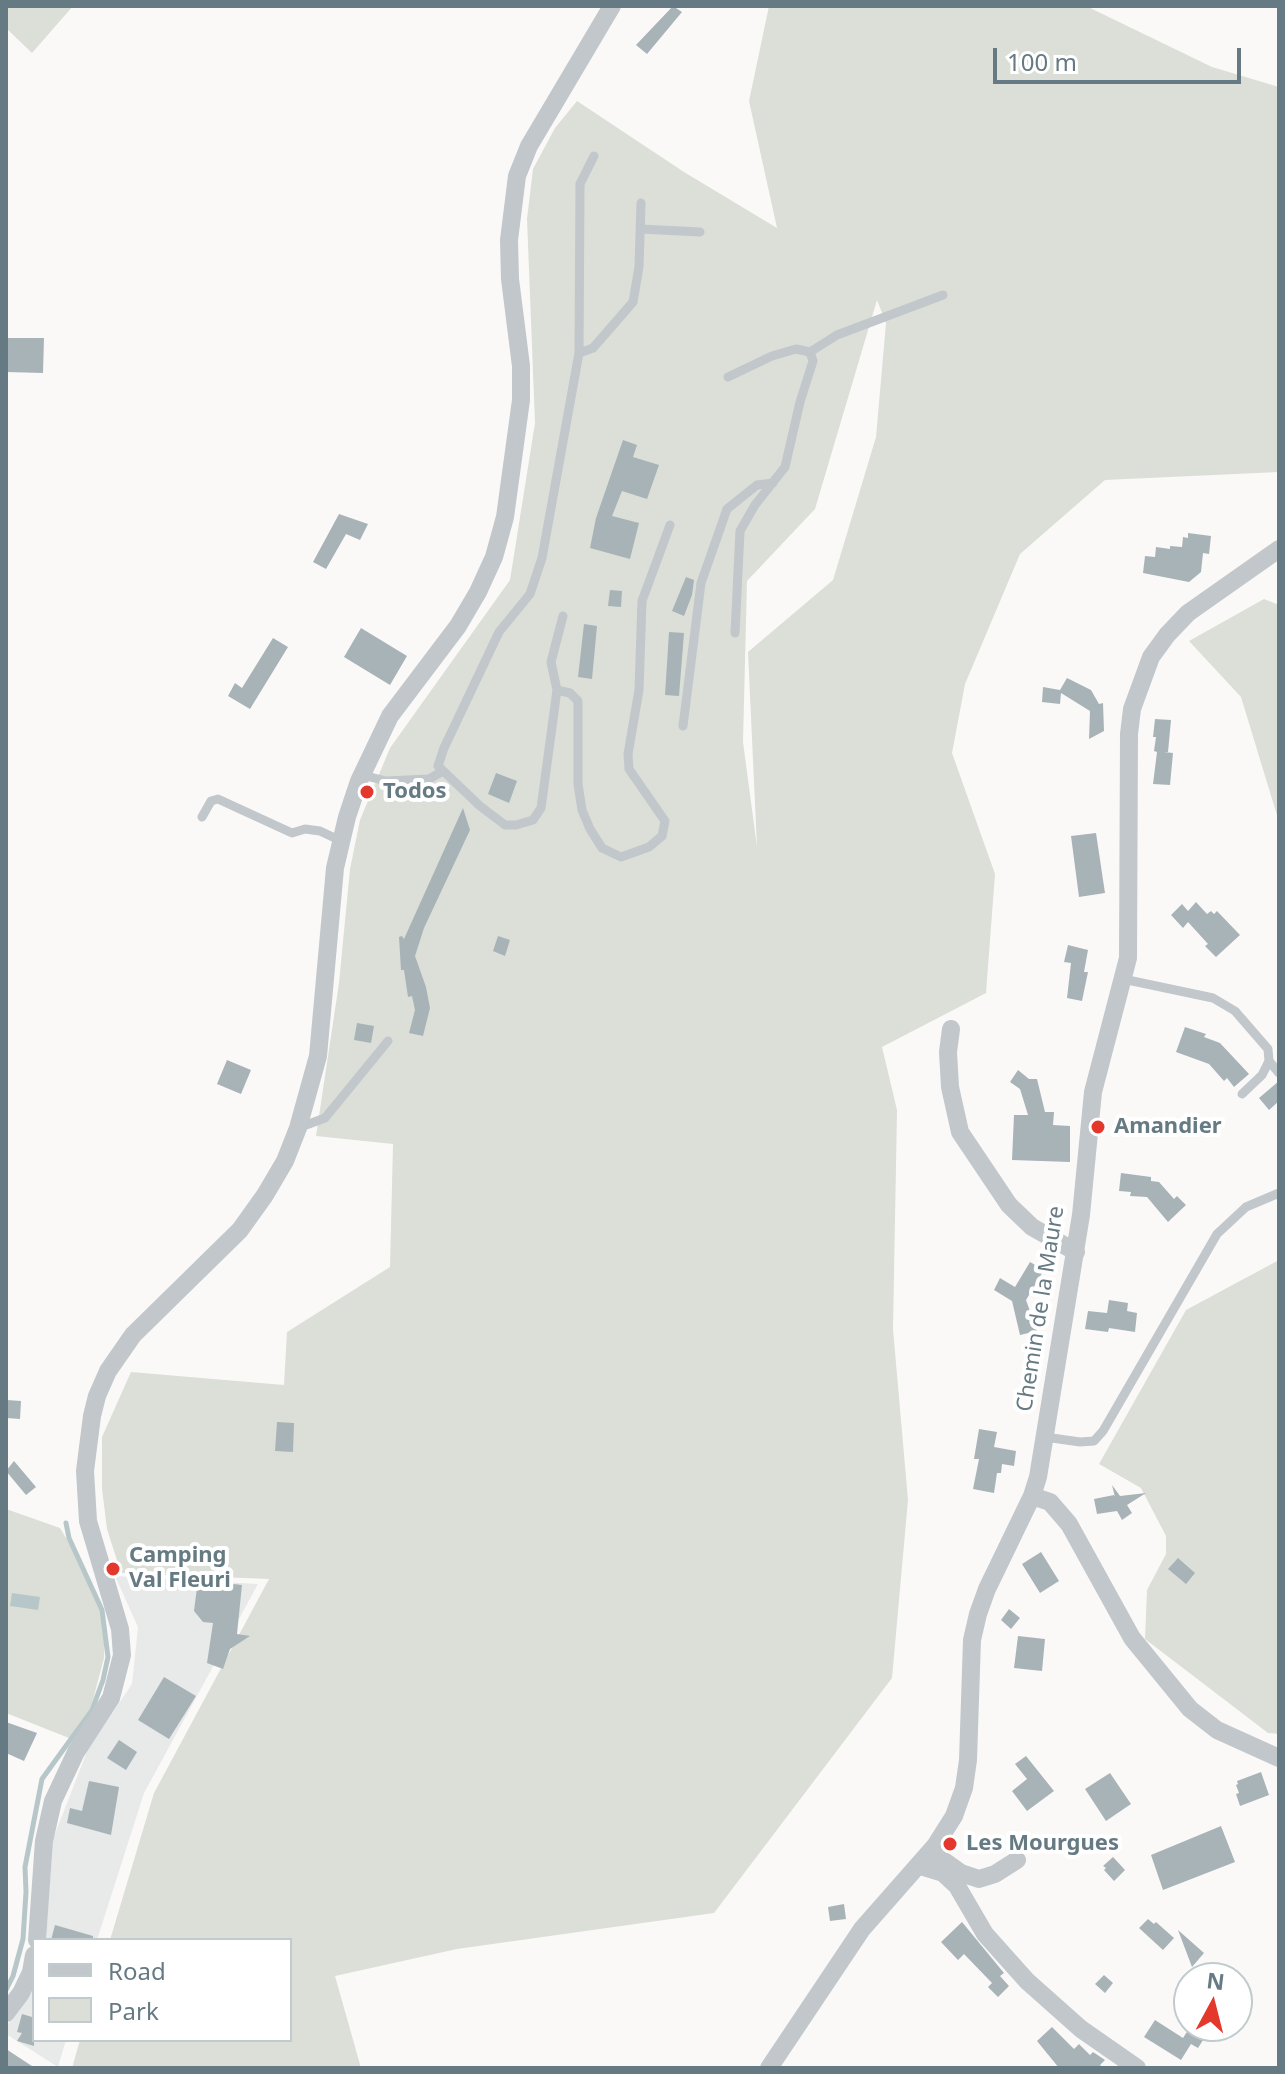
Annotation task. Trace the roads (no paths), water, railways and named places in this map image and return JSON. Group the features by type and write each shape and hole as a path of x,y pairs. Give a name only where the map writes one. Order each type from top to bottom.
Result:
{"street":[{"path":"37,1938 44,1841 53,1801 76,1752 111,1698 122,1655 120,1629 88,1521 85,1471 97,1396 108,1371 133,1335 230,1240 257,1207 285,1161 298,1128 318,1056 339,840 362,775 390,716 458,626 494,557 512,476 521,400 521,366 510,279 509,240 517,176 529,146 612,6"},
{"name":"Chemin de la Maure","path":"769,2068 862,1929 925,1859 954,1816 964,1788 968,1760 972,1640 987,1589 1032,1496 1076,1252 1093,1092 1128,958 1129,734 1132,709 1151,657 1167,635 1188,613 1279,549"},
{"path":"951,1029 948,1052 950,1087 960,1132 1009,1205 1032,1227 1076,1252"},
{"path":"1032,1496 1050,1502 1069,1524 1132,1638 1190,1709 1217,1730 1279,1758"},
{"path":"925,1859 979,1879 995,1874 1017,1860"},
{"path":"925,1859 957,1886 985,1934 1027,1981 1081,2029 1137,2068"},
{"path":"6,2013 21,1993 32,1966"}],"lane":[{"path":"563,616 551,662 557,690 541,808 533,820 505,825 438,766 499,632 530,594 542,558 579,353 580,184 594,156"},
{"path":"579,353 593,348 633,302 639,267 641,203"},
{"path":"640,229 700,232"},
{"path":"728,377 772,356 796,349 810,352 837,335 943,295"},
{"path":"735,633 740,531 755,505 785,467 800,402 813,365 810,352"},
{"path":"683,726 701,583 727,509 757,485 773,483"},
{"path":"557,690 570,693 578,701 578,784 582,810 590,829 602,848 621,857 649,847 662,836 665,821 629,769 628,754 639,690 642,601 670,525"},
{"path":"362,775 386,781 429,779 443,771"},
{"path":"202,817 211,801 218,799 292,833 305,829 320,831 339,840"},
{"path":"1123,979 1213,998 1235,1011 1268,1049 1269,1061 1262,1075 1242,1094"},
{"path":"298,1128 325,1118 388,1041"},
{"path":"1269,1061 1279,1073"},
{"path":"1045,1437 1094,1441 1103,1431 1217,1234 1246,1207 1279,1193"}],"waterway":[{"path":"6,1990 23,1939 25,1867 42,1779 92,1710 108,1657 102,1610 69,1538 66,1523"}],"place":[{"name":"Todos","path":"367,792"},
{"name":"Amandier","path":"1098,1127"},
{"name":"Camping Val Fleuri","path":"113,1569"},
{"name":"Les Mourgues","path":"950,1844"}]}
